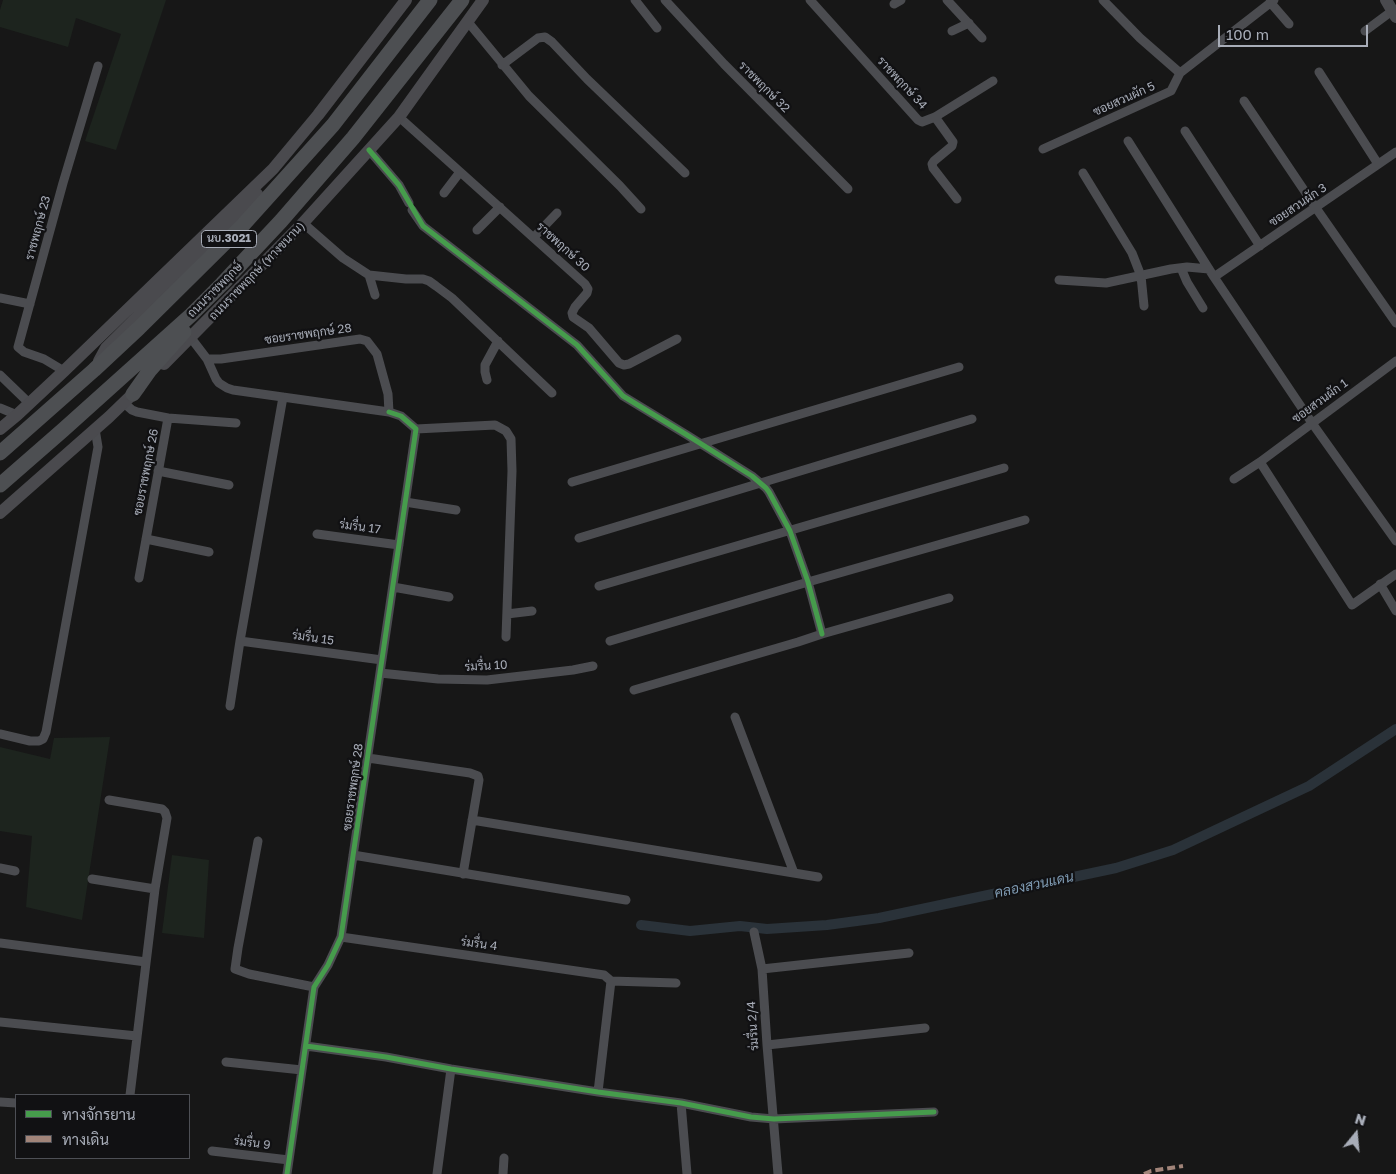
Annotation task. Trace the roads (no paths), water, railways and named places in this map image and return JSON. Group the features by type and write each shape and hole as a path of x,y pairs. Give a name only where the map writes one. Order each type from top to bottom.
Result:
{"main road":[{"name":"นบ.3021","path":"0,429 17,415 207,233 284,164 318,115 406,0"},
{"path":"94,370 106,348 235,220 284,164 419,0"},
{"name":"นบ.3021","path":"0,453 139,328 243,225 332,125 430,0"},
{"name":"ถนนราชพฤกษ์","path":"0,485 226,286 353,138 462,0"},
{"path":"0,514 128,399 150,370 188,334 226,286 342,166 433,54 471,0"},
{"name":"ถนนราชพฤกษ์ (ทางขนาน)","path":"188,334 303,224 399,117 483,0"}],"street":[{"path":"635,0 657,28"},
{"name":"ราชพฤกษ์ 32","path":"665,0 724,64 848,189"},
{"name":"ราชพฤกษ์ 34","path":"810,0 918,120 922,122 936,117 993,81"},
{"path":"947,0 982,38"},
{"path":"1103,0 1140,38 1180,73"},
{"path":"1272,1 1289,24"},
{"name":"ซอยสวนผัก 5","path":"1042,149 1171,91 1180,73 1272,1"},
{"path":"1365,31 1391,9"},
{"path":"468,22 529,96 641,209"},
{"path":"952,31 969,23"},
{"path":"502,65 538,38 545,37 685,173"},
{"name":"ราชพฤกษ์ 23","path":"64,370 44,359 24,352 18,347 98,66"},
{"path":"1319,72 1378,164"},
{"path":"1244,101 1396,323"},
{"name":"ราชพฤกษ์ 30","path":"399,117 585,284 588,289 587,293 574,307 573,317 589,328 619,363 629,364 677,339"},
{"path":"936,117 953,142 952,146 934,161 932,164 933,168 958,199"},
{"path":"1185,131 1260,246"},
{"path":"1128,141 1211,273 1312,423 1396,541"},
{"path":"369,150 399,185 423,226 471,265 577,345 623,396 702,444 760,483 769,492 790,532 808,582 822,634"},
{"name":"ซอยสวนผัก 3","path":"1211,273 1260,246 1396,152"},
{"path":"444,193 460,172"},
{"path":"1083,173 1132,253 1141,276 1144,306"},
{"path":"477,230 500,207"},
{"path":"534,237 557,212"},
{"path":"303,224 344,258 369,275 429,280 452,298 552,393"},
{"path":"1059,280 1106,283 1187,267 1211,273"},
{"path":"1181,268 1203,308"},
{"path":"369,275 375,295"},
{"path":"0,298 30,304"},
{"path":"188,334 208,359 219,383 227,388 389,412 401,416 416,430 495,426 506,432 511,439 512,471 506,637"},
{"name":"ซอยราชพฤกษ์ 28","path":"208,359 221,359 360,339 367,341 377,354 388,394 389,412"},
{"path":"487,380 485,365 498,341"},
{"name":"ซอยสวนผัก 1","path":"1234,479 1260,462 1396,361"},
{"path":"572,482 959,367"},
{"path":"0,375 29,403"},
{"path":"230,706 283,397"},
{"name":"ซอยราชพฤกษ์ 26","path":"128,399 132,410 168,418 139,578"},
{"path":"0,408 17,415"},
{"path":"168,418 236,423"},
{"path":"579,538 972,419"},
{"path":"0,734 30,741 39,741 43,739 46,732 98,447 95,429"},
{"name":"ซอยราชพฤกษ์ 28","path":"287,1174 314,987 328,965 341,937 416,430"},
{"path":"1260,462 1352,605 1396,574"},
{"path":"599,586 790,532 1004,468"},
{"path":"158,471 229,485"},
{"path":"405,502 456,510"},
{"path":"610,641 1025,520"},
{"name":"ร่มรื่น 17","path":"317,534 399,545"},
{"path":"146,539 209,552"},
{"path":"1380,584 1396,611"},
{"path":"393,587 449,597"},
{"path":"634,690 949,598"},
{"path":"507,614 532,611"},
{"name":"ร่มรื่น 15","path":"240,641 382,660"},
{"name":"ร่มรื่น 10","path":"380,673 438,679 488,680 593,666"},
{"path":"735,717 794,873"},
{"path":"368,758 470,773 478,776 479,780 463,874"},
{"path":"109,800 162,809 167,818 146,962 130,1094"},
{"path":"472,820 818,877"},
{"path":"258,841 235,969 249,974 314,987"},
{"path":"354,855 626,900"},
{"path":"0,868 15,871"},
{"path":"92,879 156,889"},
{"name":"ร่มรื่น 2/4","path":"754,932 762,969 778,1174"},
{"name":"ร่มรื่น 4","path":"341,937 604,975 611,981 676,983"},
{"path":"0,943 146,962"},
{"path":"762,969 909,953"},
{"path":"598,1092 611,981"},
{"path":"0,1022 137,1036"},
{"path":"767,1045 925,1028"},
{"path":"306,1046 386,1057 598,1092 681,1103 751,1117 774,1119 934,1112"},
{"path":"226,1062 302,1070"},
{"path":"437,1174 451,1069"},
{"path":"0,1102 15,1104"},
{"path":"681,1103 687,1174"},
{"name":"ร่มรื่น 9","path":"212,1150 289,1160"},
{"path":"503,1174 504,1158"}],"waterway":[{"name":"คลองสวนแดน","path":"641,925 690,931 740,926 767,929 827,925 879,918 1116,868 1173,850 1309,786 1396,729"}]}
